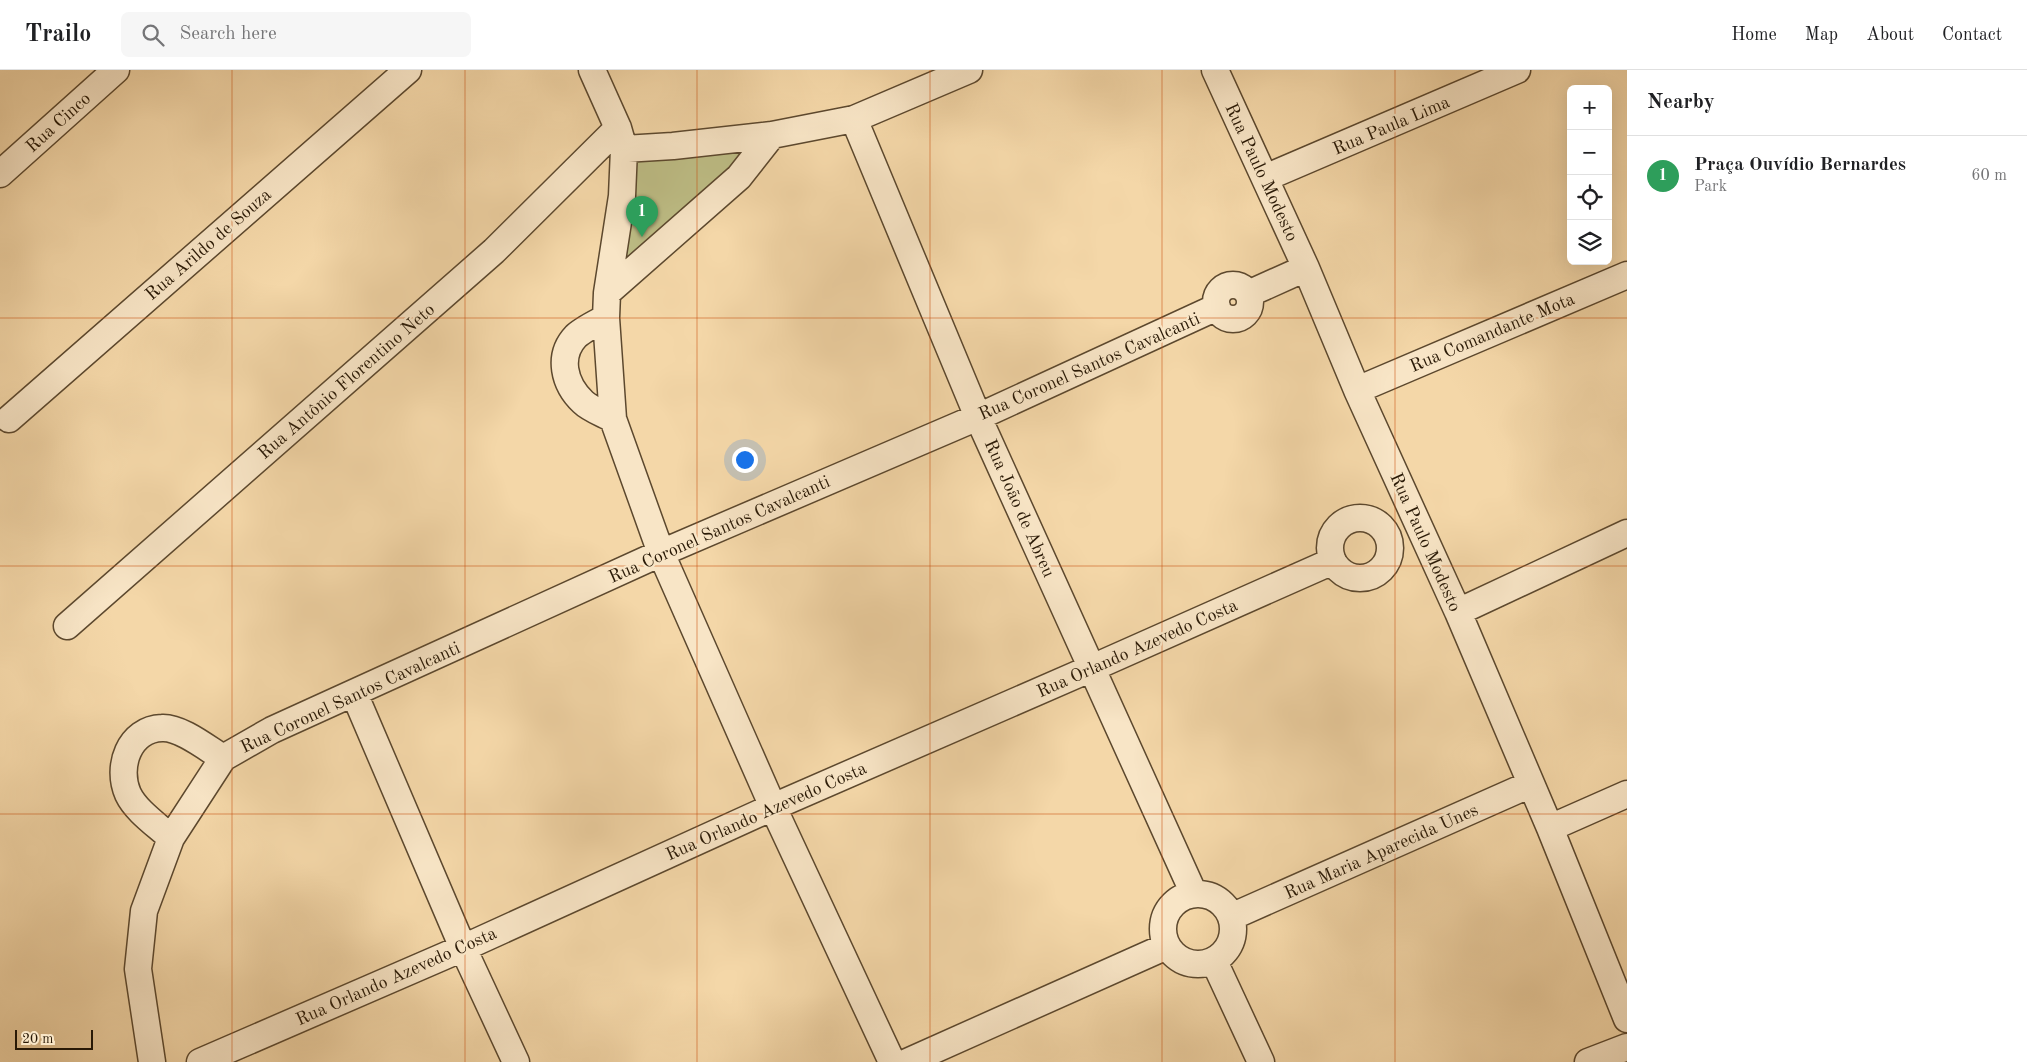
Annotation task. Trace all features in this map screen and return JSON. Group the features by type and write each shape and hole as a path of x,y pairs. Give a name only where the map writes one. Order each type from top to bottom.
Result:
{"street":[{"name":"Rua Cinco","path":"0,174 116,70"},
{"name":"Rua Arildo de Souza","path":"9,418 408,70"},
{"path":"592,70 621,139 622,196 606,306 613,419 661,553 773,806 892,1062"},
{"path":"621,139 772,135 854,119 969,70"},
{"name":"Rua Paulo Modesto","path":"1215,70 1306,268 1357,390 1458,612 1550,828 1627,1019"},
{"name":"Rua Paula Lima","path":"1264,178 1517,70"},
{"name":"Rua João de Abreu","path":"854,119 978,417 1194,894"},
{"path":"613,419 584,403 571,388 564,369 566,349 606,306 739,177 772,135"},
{"name":"Rua Antônio Florentino Neto","path":"66,626 621,139"},
{"name":"Rua Coronel Santos Cavalcanti","path":"224,758 182,733 163,728 142,733 128,748 122,773 129,795 144,813 171,838 224,758 272,730 661,553 978,417 1217,308 1218,294 1230,285 1237,285 1248,294 1306,268"},
{"name":"Rua Comandante Mota","path":"1357,390 1627,275"},
{"path":"1384,530 1414,514"},
{"path":"1355,518 1366,518 1377,523 1384,530 1390,543 1388,558 1381,570 1369,577 1354,578 1342,572 1333,561 1330,550 1331,539 1336,529 1345,522 1355,518"},
{"path":"1458,612 1627,533"},
{"name":"Rua Orlando Azevedo Costa","path":"200,1062 463,948 773,806 1333,561"},
{"path":"354,693 463,948 516,1062"},
{"name":"Rua Maria Aparecida Unes","path":"1231,917 1531,784"},
{"path":"1550,828 1627,794"},
{"path":"152,1062 138,969 144,911 171,838"},
{"path":"1194,894 1206,895 1216,899 1225,907 1231,917 1232,937 1228,947 1214,961 1204,964 1182,961 1167,946 1163,935 1163,924 1167,913 1178,900 1194,894"},
{"path":"907,1062 1167,946"},
{"path":"1214,961 1261,1062"},
{"path":"1588,1062 1627,1047"}],"green space":[{"path":"754,145 621,270 631,156"}],"place":[{"name":"Praça Ouvídio Bernardes","path":"642,237"}]}
